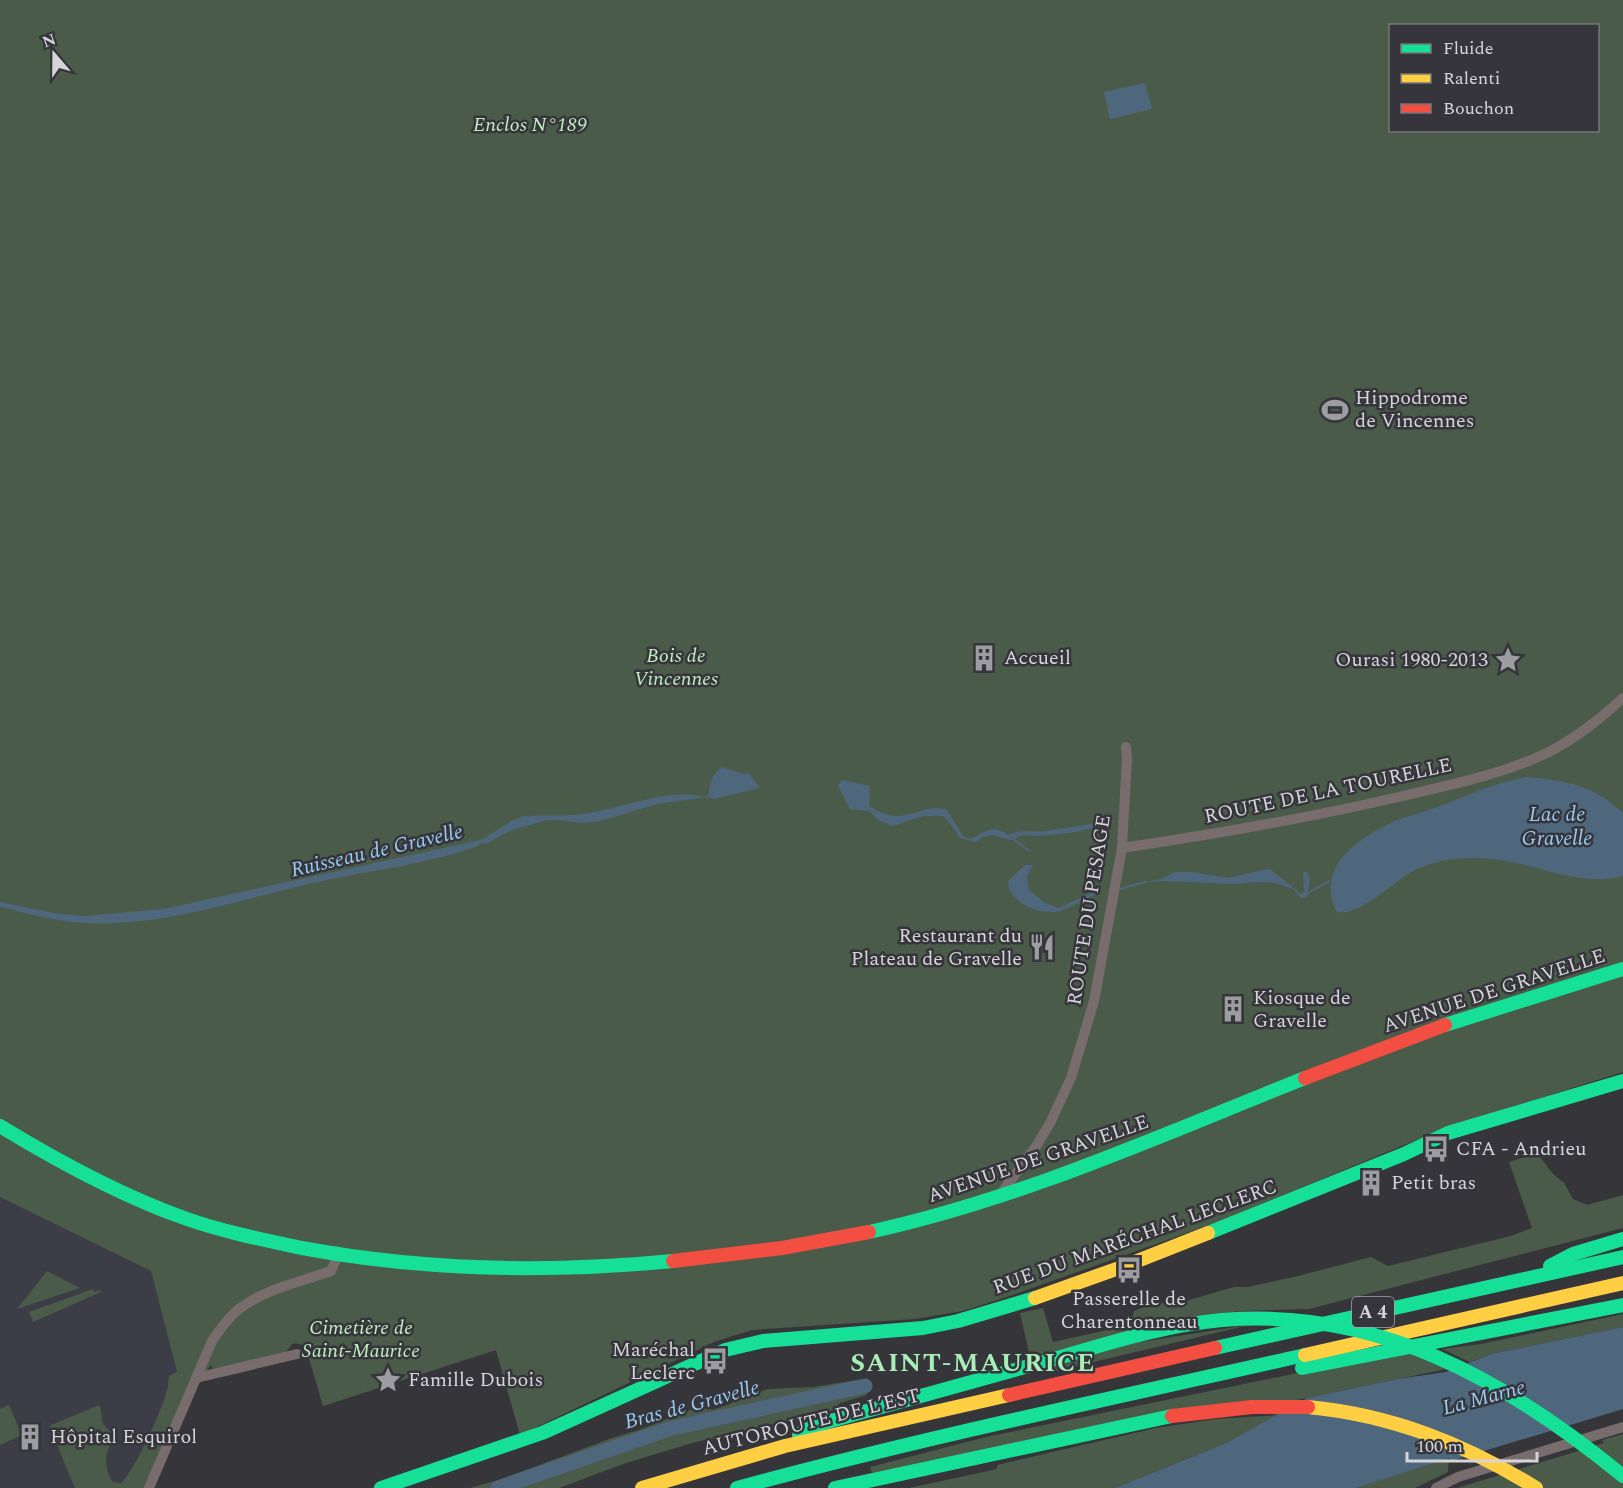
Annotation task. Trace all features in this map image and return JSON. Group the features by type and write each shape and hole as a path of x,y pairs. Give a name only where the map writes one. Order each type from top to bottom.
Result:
{"main road":[{"name":"AVENUE DE GRAVELLE","path":"0,1126 60,1162 124,1193 194,1222 258,1239 338,1255 429,1266 512,1270 573,1269 690,1261 834,1239 937,1216 997,1199 1168,1135 1412,1036 1623,969"},
{"name":"RUE DU MARÉCHAL LECLERC","path":"381,1488 542,1433 725,1350 763,1341 923,1328 958,1321 1017,1304 1133,1263 1404,1154 1448,1132 1623,1081"},
{"path":"1533,1276 1573,1254 1623,1239"},
{"name":"AUTOROUTE DE L’EST","path":"642,1488 785,1446 1623,1257"},
{"name":"A 4","path":"737,1488 855,1456 1623,1283"},
{"path":"1172,1385 1192,1389 1623,1305"},
{"path":"785,1446 809,1427 1133,1336 1195,1324 1245,1319 1325,1324 1385,1338 1432,1354 1482,1377 1529,1404 1568,1431 1623,1476"},
{"path":"835,1488 1172,1416 1263,1406 1306,1406 1380,1418 1431,1433 1468,1449 1536,1488"}],"street":[{"name":"ROUTE DE LA TOURELLE","path":"1122,848 1252,828 1351,808 1471,779 1539,757 1589,726 1623,698"},
{"name":"ROUTE DU PESAGE","path":"997,1199 1037,1145 1050,1123 1071,1078 1094,1001 1122,848 1126,747"},
{"path":"149,1488 212,1341 233,1314 256,1298 331,1271 338,1255"},
{"path":"196,1378 297,1354"},
{"path":"1436,1488 1458,1477 1623,1427"}],"shaded area":[{"path":"0,1195 151,1271 183,1394 145,1488 0,1488"}],"green space":[{"name":"Bois de Vincennes","path":"0,0 1623,0 1623,1072 1450,1126 1218,1222 963,1311 915,1319 752,1330 714,1342 520,1435 496,1350 323,1406 308,1355 301,1344 292,1344 286,1352 213,1369 211,1365 207,1371 198,1373 149,1488 75,1488 49,1426 99,1405 103,1423 115,1435 106,1458 107,1470 113,1482 121,1483 154,1425 168,1388 169,1376 177,1372 151,1271 0,1197"},
{"path":"1537,1153 1552,1173 1564,1183 1573,1199 1587,1205 1623,1195 1623,1228 1309,1309 1238,1311 1030,1357 1020,1313 1043,1308 1053,1342 1130,1325 1134,1311 1157,1302 1172,1305 1234,1287 1248,1287 1371,1257 1388,1266 1511,1236 1532,1228 1509,1162"},
{"path":"47,1271 80,1288 17,1309"},
{"path":"93,1289 94,1292 101,1290 101,1292 33,1322 29,1312"},
{"path":"1623,1314 1623,1327 1491,1354 1470,1362 1442,1349 1481,1344"},
{"path":"1249,1325 1047,1373 1045,1368 1127,1344"},
{"path":"1405,1351 1451,1368 1307,1398 872,1473 870,1467 986,1437"},
{"path":"864,1379 867,1395 840,1403 833,1410 692,1443 626,1463 559,1488 470,1488 502,1479 639,1430 707,1403 712,1410 730,1404 741,1397 769,1389 813,1387"},
{"path":"9,1405 22,1435 0,1445 0,1409"},
{"path":"1278,1415 1226,1443 1115,1488 909,1488 997,1469 997,1465 1156,1428 1216,1419"},
{"path":"1623,1434 1623,1488 1457,1488 1604,1443 1602,1440"},
{"path":"1449,1457 1448,1472 1415,1488 1356,1488"}],"water":[{"path":"1145,83 1152,109 1110,119 1104,92"},
{"name":"Ruisseau de Gravelle","path":"722,767 749,774 760,788 714,799 708,797 657,804 600,821 581,823 547,820 512,830 485,844 480,843 478,846 441,857 327,880 177,916 116,923 85,923 53,919 0,907 0,902 60,914 86,916 163,909 480,840 524,816 581,814 647,799 677,795 704,797 709,794 712,779"},
{"name":"Lac de Gravelle","path":"1528,777 1555,780 1590,790 1623,813 1623,876 1590,879 1557,874 1508,861 1480,858 1453,859 1415,870 1355,910 1336,911 1331,895 1331,880 1344,856 1366,837 1399,820 1494,785"},
{"path":"842,780 870,786 869,806 889,815 902,816 934,808 947,810 963,836 970,839 993,829 1008,835 1114,822 1077,832 1039,836 1023,835 1011,840 992,835 975,842 960,838 943,816 923,816 893,826 878,820 869,811 850,809 838,786"},
{"path":"1025,865 1033,865 1027,876 1029,890 1045,903 1058,908 1094,892 1095,895 1060,911 1035,910 1019,901 1009,889 1008,881"},
{"path":"1267,869 1301,894 1304,891 1303,873 1307,871 1310,879 1307,897 1301,898 1293,889 1275,883 1144,882 1161,879 1175,872 1229,878"},
{"name":"La Marne","path":"1623,1327 1623,1409 1451,1461 1449,1458 1356,1488 1115,1488 1226,1443 1307,1398 1398,1379 1446,1372 1491,1354"}],"waterway":[{"name":"Ruisseau de Gravelle","path":"1012,838 1029,851"},
{"name":"Ruisseau de Gravelle","path":"1308,893 1329,881"},
{"name":"Ruisseau de Gravelle","path":"1120,889 1146,882"},
{"name":"Bras de Gravelle","path":"498,1488 672,1428 865,1386"}],"traffic: fast":[{"path":"1445,1025 1623,969"},
{"path":"869,1232 981,1202 1036,1184 1305,1078"},
{"path":"1208,1233 1404,1154 1448,1133 1623,1081"},
{"path":"0,1126 91,1177 162,1210 215,1228 302,1248 394,1261 487,1268 580,1267 673,1261"},
{"path":"1550,1266 1573,1254 1623,1239"},
{"path":"1215,1348 1623,1257"},
{"path":"381,1488 542,1433 725,1350 763,1341 923,1328 958,1321 1035,1298"},
{"path":"1302,1368 1623,1305"},
{"path":"1054,1359 1137,1335 1201,1322 1279,1319 1334,1326 1387,1339 1438,1358 1486,1381 1579,1441 1623,1476"},
{"path":"737,1488 949,1435 1305,1355"},
{"path":"799,1435 809,1427 1054,1359"},
{"path":"835,1488 1172,1416"}],"traffic: slow":[{"path":"1035,1298 1208,1233"},
{"path":"1305,1355 1623,1283"},
{"path":"642,1488 785,1446 1009,1395"},
{"path":"1308,1407 1369,1417 1427,1434 1482,1458 1536,1488"}],"traffic: jam":[{"path":"1305,1078 1445,1025"},
{"path":"673,1261 782,1248 869,1232"},
{"path":"1009,1395 1215,1348"},
{"path":"1172,1416 1252,1407 1308,1407"}],"place":[{"name":"Hippodrome de Vincennes","path":"1335,410"},
{"name":"Accueil","path":"984,658"},
{"name":"Ourasi 1980-2013","path":"1508,660"},
{"name":"Restaurant du Plateau de Gravelle","path":"1042,947"},
{"name":"Kiosque de Gravelle","path":"1233,1009"},
{"name":"CFA - Andrieu","path":"1436,1149"},
{"name":"Petit bras","path":"1371,1183"},
{"name":"Passerelle de Charentonneau","path":"1129,1270"},
{"name":"Maréchal Leclerc","path":"715,1361"},
{"name":"Famille Dubois","path":"388,1380"},
{"name":"Hôpital Esquirol","path":"30,1437"}],"district":[{"name":"SAINT-MAURICE","path":"973,1363"}],"park label":[{"name":"Enclos N°189","path":"530,125"},
{"name":"Cimetière de Saint-Maurice","path":"361,1340"}]}
